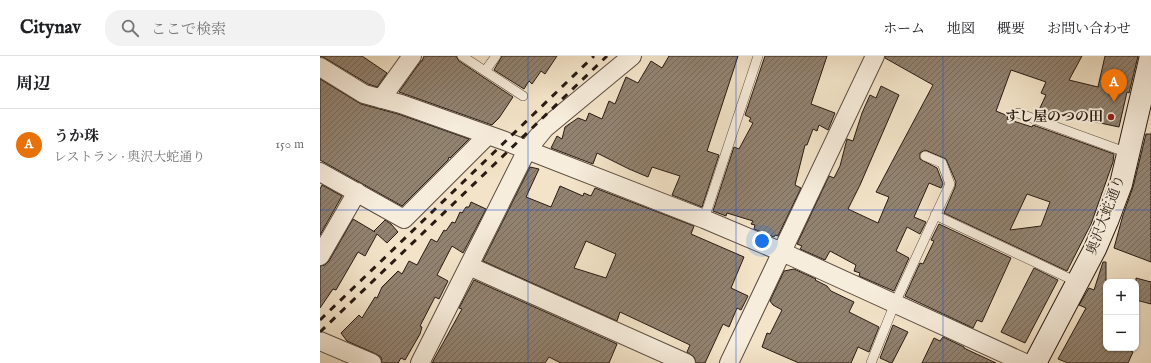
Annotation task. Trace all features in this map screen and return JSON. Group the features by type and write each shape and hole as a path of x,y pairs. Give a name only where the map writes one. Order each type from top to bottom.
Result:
{"street":[{"path":"381,99 412,56"},
{"path":"420,363 527,150 545,128 632,56"},
{"path":"729,363 875,56"},
{"name":"奥沢大蛇通り","path":"1035,363 1095,249 1107,221 1120,184 1151,56"},
{"path":"320,68 364,94 401,104 488,135 704,219 782,252 1025,363"},
{"path":"320,172 404,219 488,135"},
{"path":"320,256 357,192"},
{"path":"469,266 686,363"},
{"path":"320,341 372,363"}],"lane":[{"path":"462,56 523,96"},
{"path":"485,71 496,56"},
{"path":"704,219 758,56"},
{"path":"1018,114 1128,152"},
{"path":"871,363 895,303 950,184 942,163 925,156"},
{"path":"935,215 1077,282"}],"building":[{"path":"320,56 362,56 387,73 377,87 368,84"},
{"path":"424,56 456,56 459,61 513,97 499,118 492,125 399,92 422,61"},
{"path":"502,56 557,56 545,74 541,71 532,84 529,81 524,89 494,70"},
{"path":"669,56 738,56 707,151 719,155 702,207 672,195 680,176 652,167 648,177 597,153 593,164 551,148 557,136 562,139 565,127 578,118 586,121 589,113 602,119 609,101 615,104 626,77 638,83 651,61 662,68"},
{"path":"765,56 827,56 811,104 835,113 828,130 819,125 817,131 813,129 807,145 805,145 795,185 801,188 778,236 775,235 774,237 754,229 755,225 751,224 753,221 727,213 726,216 713,211 734,147 739,149 753,123 749,121 751,118 745,115"},
{"path":"885,56 1082,56 1069,80 1098,87 1105,56 1138,56 1129,93 1127,92 1119,127 1039,110 1046,95 1041,93 1046,82 1011,70 996,111 1008,116 1007,119 1032,127 1033,125 1114,154 1113,162 1091,224 1067,271 944,213 956,182 946,159 925,150 920,153 920,159 937,168 943,184 941,188 929,183 914,217 926,222 920,234 907,227 896,251 909,258 894,291 859,276 860,273 854,271 856,265 830,251 825,260 800,249 802,246 797,244 829,176 834,178 840,166 847,139 853,141 862,113 870,95 876,98 881,86 899,95 848,209 878,223 889,197 876,192 933,85 885,58","holes":["1027,194 1050,202 1041,226 1010,230"]},
{"path":"320,79 361,104 398,114 469,139 450,158 449,157 448,160 402,206 320,160"},
{"path":"1146,134 1151,134 1151,262 1114,248 1123,215 1133,187"},
{"path":"530,167 539,169 526,197 551,207 560,186 583,196 584,193 591,196 595,188 694,226 691,234 744,257 731,288 748,296 741,310 737,308 729,327 723,324 705,363 696,363 694,357 687,352 690,345 620,312 617,321 483,261","holes":["586,241 616,254 606,278 574,268"]},
{"path":"322,185 342,196 320,235 320,189"},
{"path":"471,202 486,209 463,253 452,246 437,275 448,281 439,299 435,297 420,326 422,327 420,334 405,360 401,358 398,363 382,363 381,357 347,341 341,333 359,315 362,318 375,297 377,298 382,287 398,271 402,274 409,261 417,265 431,239 437,242 444,230 446,231 452,222 455,223 460,212 462,213 466,207 469,207"},
{"path":"353,219 375,232 374,231 385,220 398,232 387,243 377,234 365,256 358,252 336,290 333,289 320,308 320,266 325,265 329,261"},
{"path":"939,224 1011,258 982,322 977,320 973,328 905,296 920,263 923,264 934,241 931,240"},
{"path":"1103,262 1106,262 1106,279 1103,279 1103,351 1131,351 1133,352 1128,363 1068,363 1058,359 1086,308 1079,305 1089,288 1094,290"},
{"path":"1034,268 1058,280 1025,343 1001,332"},
{"path":"794,269 816,279 815,280 827,286 831,291 854,302 849,312 879,327 869,352 858,347 851,363 799,363 762,347 767,333 770,334 782,310 773,305 770,301 784,271"},
{"path":"1136,278 1151,282 1151,304 1139,301 1139,279"},
{"path":"474,280 617,344 609,363 561,363 549,357 545,363 432,363 462,309 459,308"},
{"path":"893,325 908,332 891,363 880,358"},
{"path":"943,337 996,363 922,363 934,338 940,341"}],"railway":[{"path":"320,320 594,56"},
{"path":"320,332 607,56"}],"place":[{"name":"うか珠","path":"1114,102"},
{"name":"すし屋のつの田","path":"1111,117"}]}
